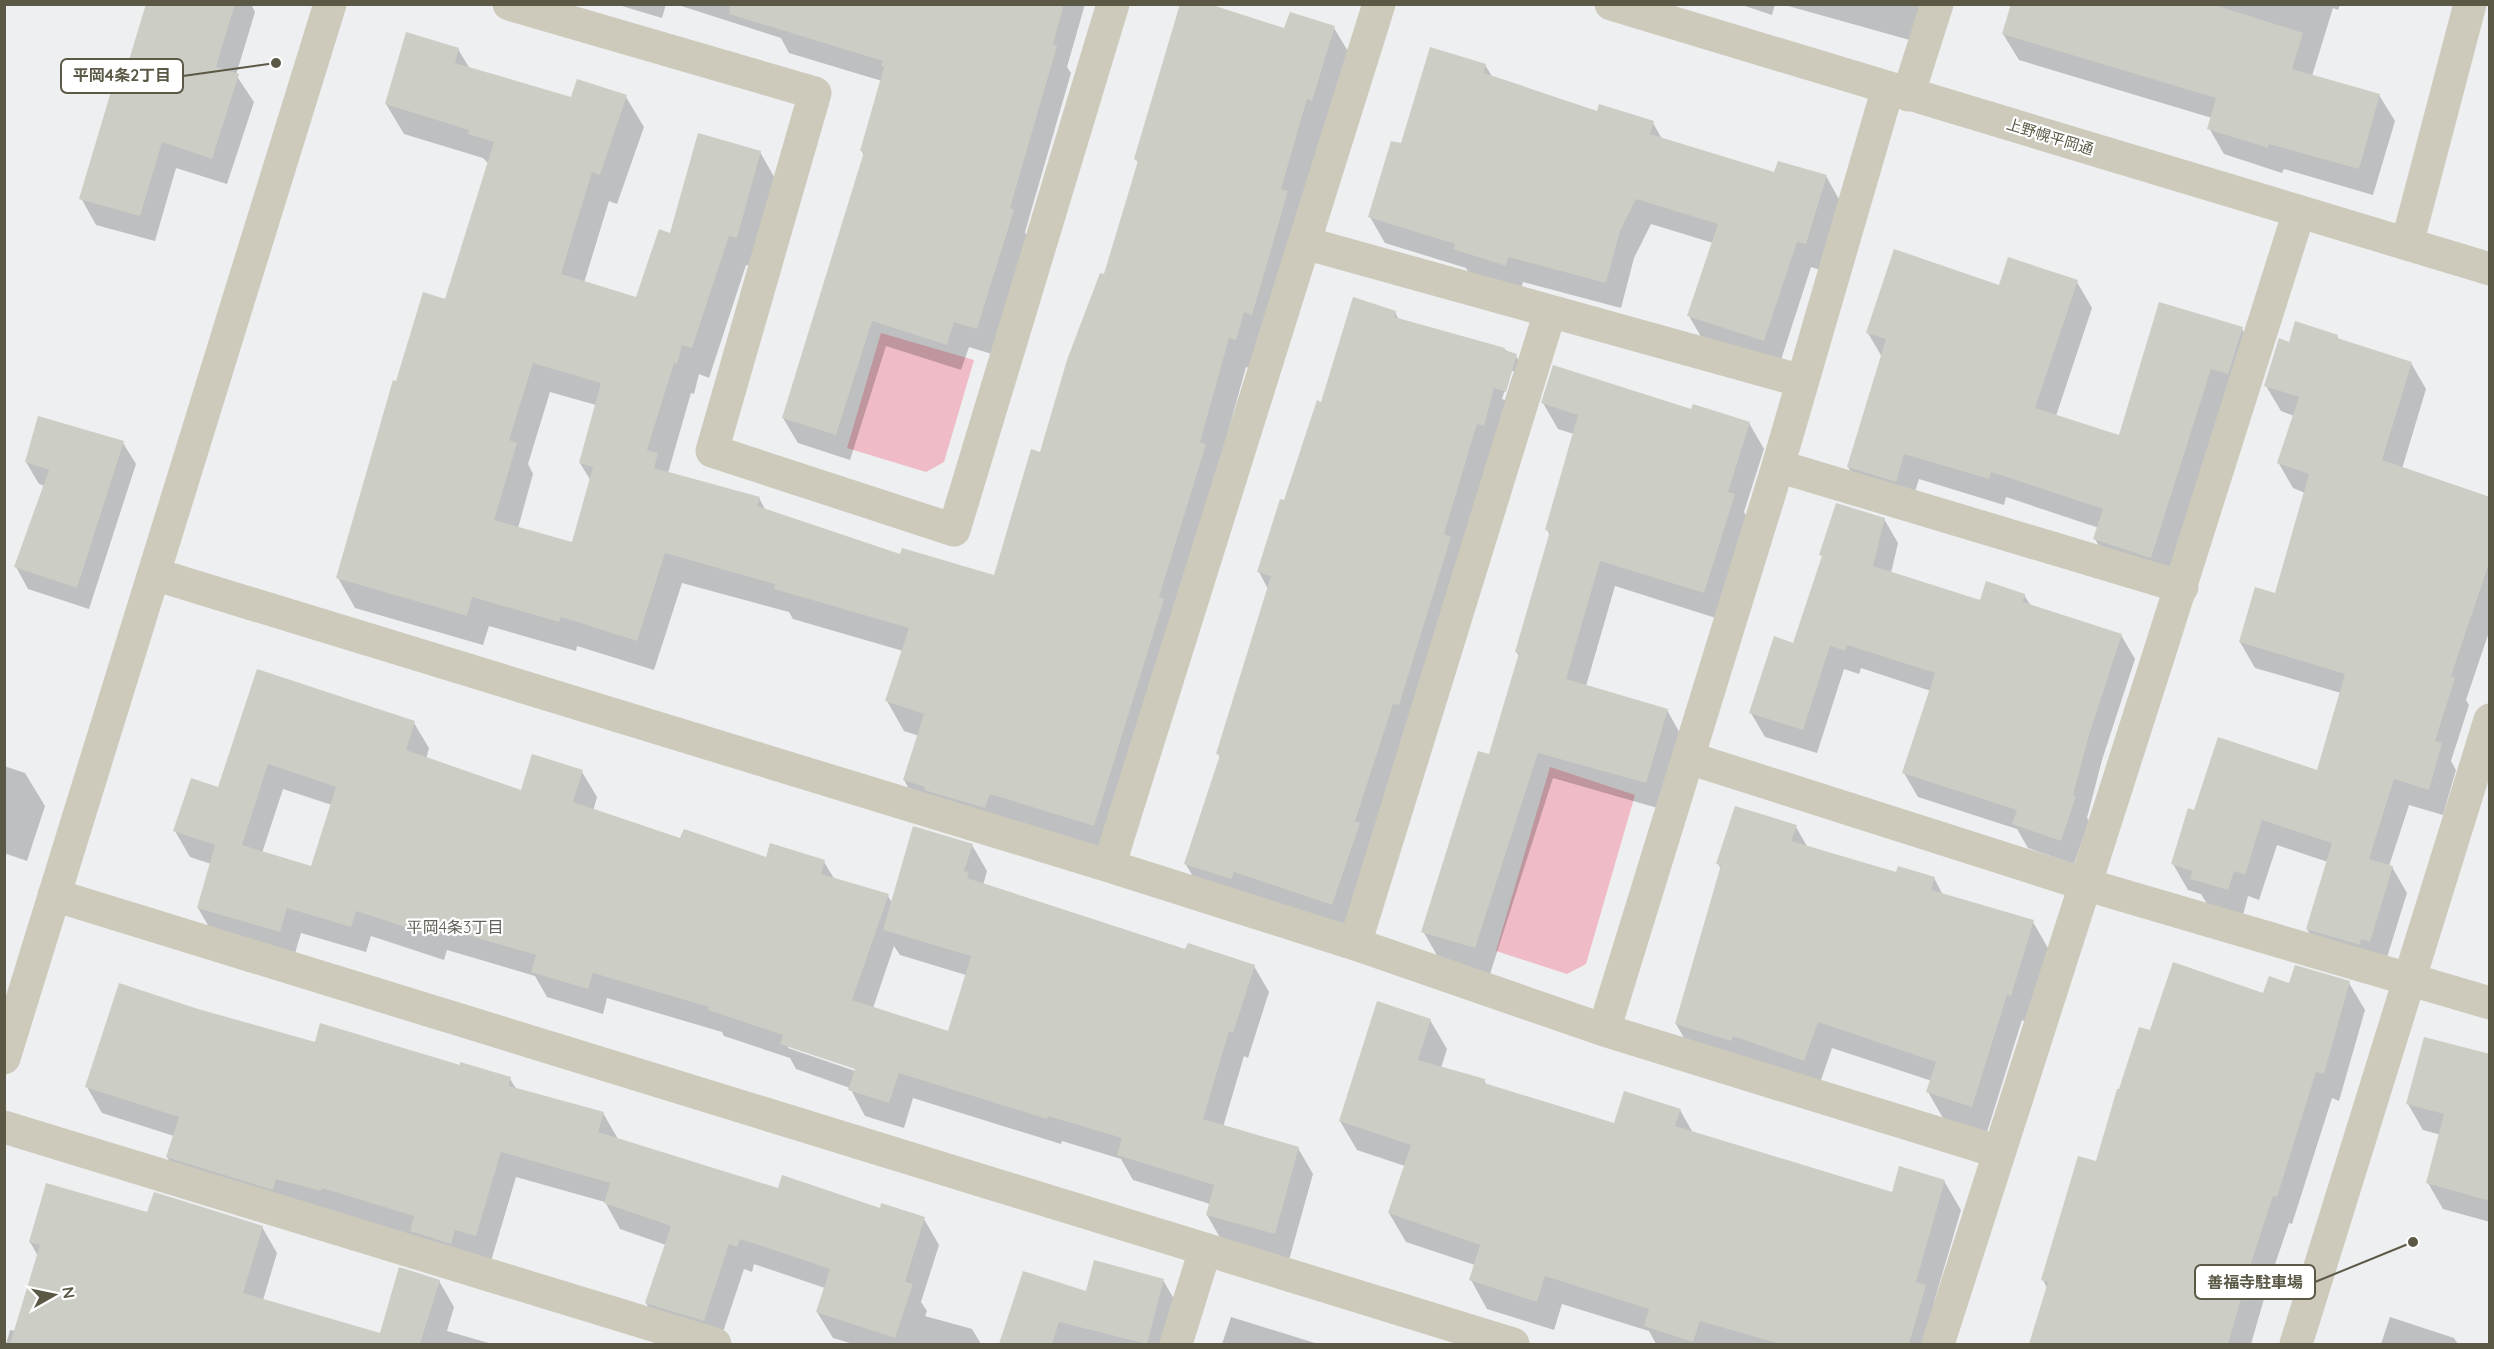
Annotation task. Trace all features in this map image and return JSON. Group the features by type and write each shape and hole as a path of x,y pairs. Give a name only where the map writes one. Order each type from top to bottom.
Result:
{"street":[{"path":"4,1058 330,4"},
{"path":"509,4 815,93 712,451 954,530 1113,4"},
{"path":"1109,866 1380,4"},
{"name":"上野幌平岡通","path":"1611,4 2490,269"},
{"path":"1604,1030 1689,758 1802,381 1898,91 1937,4"},
{"path":"2407,244 2470,4"},
{"path":"1938,1344 2084,884 2182,587 2299,212"},
{"path":"1305,243 1802,381"},
{"path":"1355,944 1550,312"},
{"path":"1778,466 2182,587"},
{"path":"154,574 1109,866 1355,944 1604,1030 1999,1152"},
{"path":"2296,1344 2490,720"},
{"path":"1689,758 2084,884 2490,1003"},
{"path":"54,895 1507,1344"},
{"path":"4,1127 715,1344"},
{"path":"1176,1344 1205,1250"}],"shaded area":[{"path":"881,333 974,360 944,462 926,472 847,448"},
{"path":"1550,767 1635,795 1586,964 1567,974 1496,951"}],"building":[{"path":"146,4 235,4 216,67 239,74 212,159 162,142 140,216 79,199 115,78 123,80"},
{"path":"730,4 1064,4 1053,44 1057,46 1010,208 1014,210 977,329 954,322 947,345 872,321 836,435 782,418 864,152 860,151 884,67 881,66 883,61 729,14"},
{"path":"1180,4 1209,4 1284,28 1290,12 1335,26 1312,101 1307,99 1281,189 1288,191 1252,315 1244,312 1236,340 1229,338 1200,442 1206,444 1159,597 1164,599 1094,826 990,794 985,808 924,790 925,787 903,780 924,714 885,701 909,628 774,589 775,584 665,553 637,641 561,617 559,622 472,597 467,616 336,578 393,380 396,381 423,292 445,299 494,142 468,134 469,130 385,104 406,32 459,48 455,63 571,97 577,79 627,95 600,175 592,172 561,274 636,297 659,229 670,233 698,133 761,151 737,238 729,236 692,348 682,345 677,364 674,363 647,450 658,453 654,468 760,497 757,506 900,554 902,548 994,575 1031,449 1040,452 1067,360 1100,273 1104,274 1138,161 1134,159","holes":["533,363 601,383 579,463 593,467 572,542 494,520 517,443 509,440"]},
{"path":"2011,4 2212,4 2303,33 2292,69 2380,94 2359,169 2269,144 2268,148 2207,129 2216,98 2002,34"},
{"path":"1430,47 1486,64 1484,73 1597,111 1599,104 1654,121 1650,134 1774,172 1778,161 1827,175 1806,244 1797,242 1764,341 1687,316 1718,224 1636,199 1620,231 1606,283 1508,257 1506,266 1453,249 1455,244 1368,217 1391,141 1401,143"},
{"path":"1894,249 1999,285 2008,257 2078,280 2035,408 2119,435 2159,302 2243,327 2228,374 2211,369 2151,558 2093,539 2103,509 1991,472 1989,479 1904,454 1896,482 1847,467 1886,339 1866,333"},
{"path":"1353,297 1396,311 1394,317 1505,348 1504,350 1517,354 1506,392 1494,388 1484,426 1477,424 1444,534 1451,537 1399,705 1393,704 1355,821 1360,823 1332,905 1234,872 1231,879 1184,864 1220,755 1216,754 1271,576 1257,572 1280,499 1284,500 1317,400 1321,402"},
{"path":"2295,321 2338,335 2337,338 2412,362 2382,460 2490,497 2490,560 2451,676 2455,678 2435,741 2442,743 2429,790 2394,779 2369,859 2393,866 2370,942 2361,939 2360,945 2306,929 2332,843 2262,820 2245,875 2234,871 2228,890 2190,879 2192,871 2171,864 2188,808 2194,810 2218,737 2317,770 2345,674 2239,642 2255,587 2275,593 2309,474 2277,463 2299,397 2264,386 2279,338 2289,342"},
{"path":"1553,365 1691,409 1693,404 1750,422 1728,492 1735,494 1704,593 1600,561 1566,679 1668,709 1646,783 1538,753 1475,948 1421,932 1478,751 1489,754 1519,653 1515,652 1550,531 1545,530 1578,415 1541,403"},
{"path":"38,416 124,441 77,588 14,567 49,470 25,462"},
{"path":"1836,503 1885,518 1873,566 1980,600 1986,581 2025,594 2023,602 2122,634 2089,735 2073,795 2076,796 2061,841 2012,824 2017,810 1902,773 1935,673 1847,645 1845,651 1830,646 1803,730 1749,713 1774,636 1793,643 1822,556 1819,555"},
{"path":"257,669 415,721 406,750 521,790 532,754 583,770 573,802 680,838 684,829 766,857 770,843 825,860 821,874 889,894 852,1000 948,1031 971,956 883,930 913,826 973,844 964,871 969,872 967,878 1185,949 1188,943 1255,965 1233,1033 1229,1031 1203,1119 1299,1147 1275,1234 1206,1215 1214,1185 1117,1155 1122,1138 1048,1116 1047,1119 899,1073 889,1103 848,1090 855,1069 780,1044 783,1035 708,1010 709,1007 593,973 588,989 531,972 536,955 433,925 429,935 356,911 351,927 287,908 280,932 197,908 215,845 173,831 191,778 218,787","holes":["268,764 336,787 311,866 242,845"]},
{"path":"1735,806 1797,825 1791,841 1896,872 1898,866 1935,877 1931,890 2034,920 2011,996 2007,995 1972,1107 1926,1092 1936,1062 1818,1022 1804,1061 1733,1036 1731,1041 1675,1024 1721,865 1716,864"},
{"path":"2173,962 2263,993 2269,976 2289,983 2295,965 2350,981 2324,1074 2316,1072 2277,1197 2273,1196 2253,1257 2228,1344 2029,1344 2048,1282 2041,1280 2078,1156 2096,1161 2117,1089 2119,1089 2139,1027 2150,1030"},
{"path":"119,983 198,1009 315,1042 320,1023 460,1065 460,1062 511,1077 509,1086 604,1112 598,1132 778,1188 782,1175 880,1208 881,1203 925,1217 905,1282 913,1284 895,1338 816,1312 830,1269 740,1239 737,1247 729,1244 704,1321 645,1303 671,1226 604,1203 610,1183 501,1152 476,1236 455,1230 451,1244 410,1231 414,1216 322,1188 321,1191 276,1179 273,1190 166,1157 179,1117 85,1087"},
{"path":"1377,1001 1431,1019 1418,1060 1485,1079 1484,1083 1614,1123 1624,1091 1681,1109 1675,1126 1892,1192 1899,1166 1945,1180 1916,1282 1926,1285 1909,1344 1780,1344 1700,1321 1693,1342 1644,1326 1649,1309 1545,1276 1537,1302 1469,1280 1480,1245 1388,1213 1411,1145 1339,1121"},
{"path":"2424,1037 2490,1054 2490,1201 2426,1183 2444,1114 2406,1104"},
{"path":"46,1183 147,1212 154,1192 263,1226 243,1293 380,1333 399,1267 440,1280 420,1344 10,1344 40,1245 29,1242"},
{"path":"1094,1260 1164,1279 1147,1344 1059,1322 1052,1344 999,1344 1023,1271 1086,1291"}],"place":[{"name":"平岡4条2丁目","path":"276,63"},
{"name":"善福寺駐車場","path":"2413,1242"}],"district":[{"name":"平岡4条3丁目","path":"455,927"}]}
